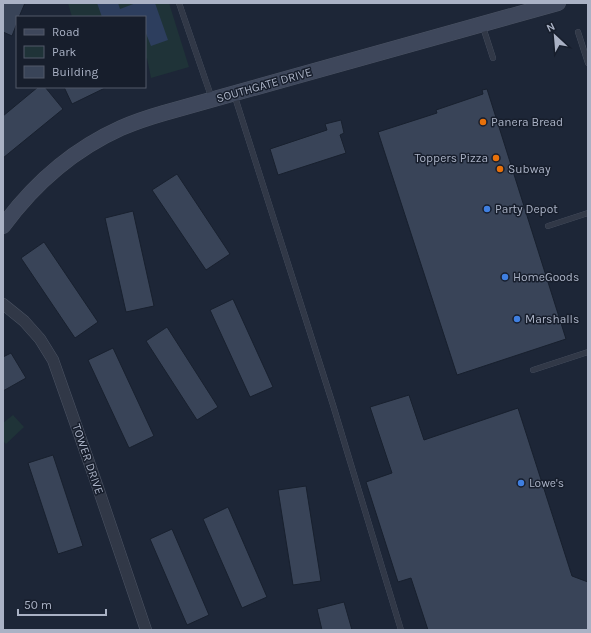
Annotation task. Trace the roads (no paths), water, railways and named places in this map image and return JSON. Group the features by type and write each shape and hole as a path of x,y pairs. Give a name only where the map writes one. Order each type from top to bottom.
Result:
{"street":[{"name":"SOUTHGATE DRIVE","path":"5,219 38,184 57,167 99,139 141,120 558,3"},
{"name":"TOWER DRIVE","path":"3,304 24,321 40,339 53,360 146,630"}],"lane":[{"path":"179,3 212,99"},
{"path":"482,24 493,58"},
{"path":"578,32 588,63"},
{"path":"234,93 333,405 401,630"},
{"path":"548,226 588,213"},
{"path":"533,370 588,352"}],"water":[{"path":"97,3 118,3 120,9 136,3 155,3 168,40 151,46 146,34 146,16 102,16"}],"place":[{"name":"Panera Bread","path":"483,122"},
{"name":"Toppers Pizza","path":"496,158"},
{"name":"Subway","path":"500,169"},
{"name":"Party Depot","path":"487,209"},
{"name":"HomeGoods","path":"505,277"},
{"name":"Marshalls","path":"517,319"},
{"name":"Lowe's","path":"521,483"}]}
